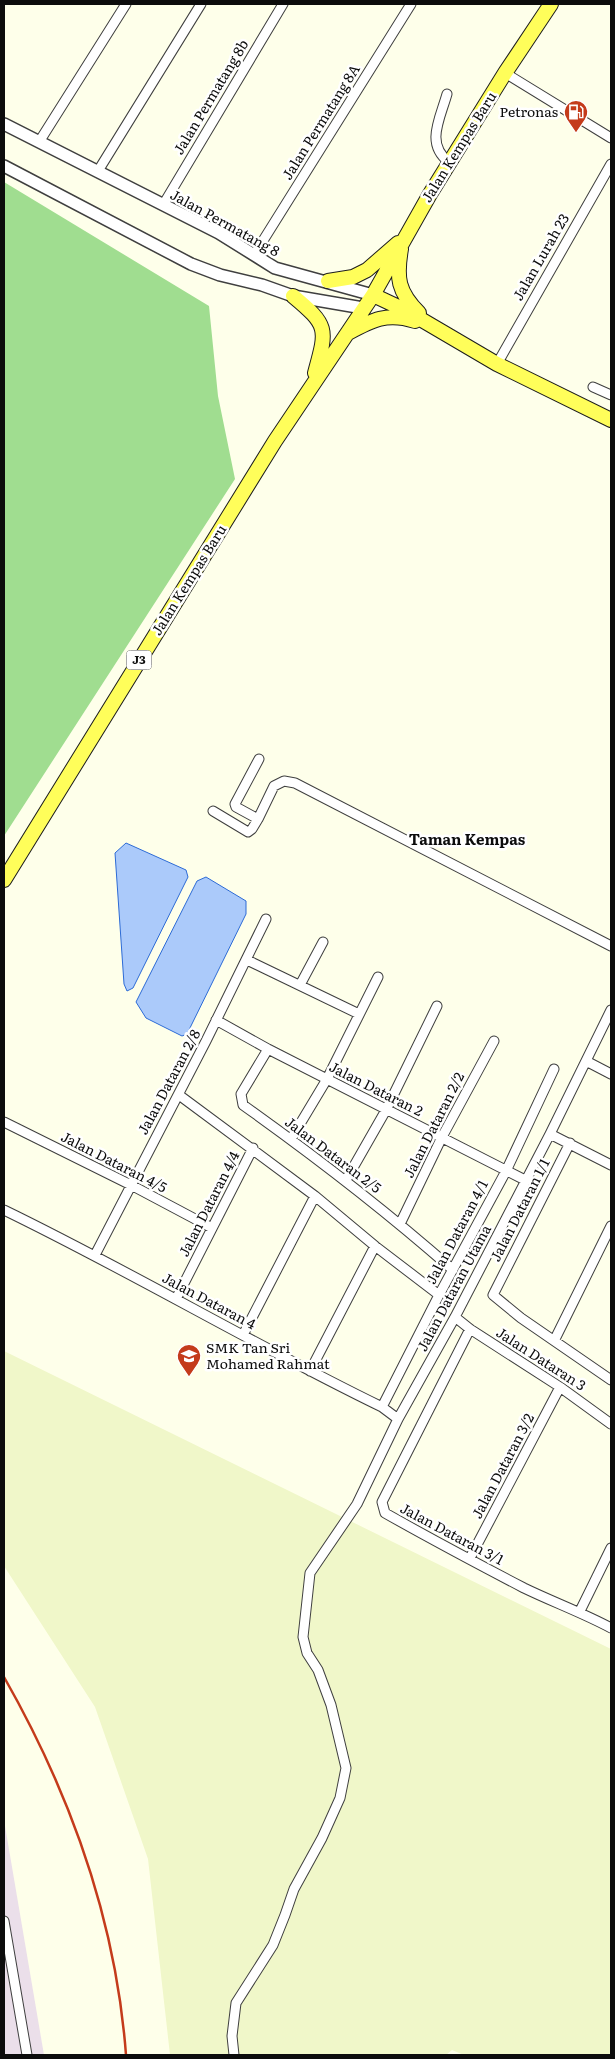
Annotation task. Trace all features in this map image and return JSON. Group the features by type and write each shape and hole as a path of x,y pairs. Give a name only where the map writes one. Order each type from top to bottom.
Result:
{"main road":[{"name":"Jalan Kempas Baru","path":"4,880 121,688 312,385 344,335 373,295 449,162 551,4"},
{"path":"328,281 353,277 367,270 404,238"},
{"path":"404,238 398,268 402,292 409,303 432,326"},
{"path":"373,295 405,310 496,364 611,420"},
{"path":"293,296 316,316 324,339 312,385"},
{"path":"363,308 405,310"},
{"path":"344,335 362,325 386,317 401,317 432,326"}],"street":[{"path":"39,142 126,4"},
{"path":"98,171 201,4"},
{"name":"Jalan Permatang 8b","path":"163,205 283,4"},
{"name":"Jalan Permatang 8A","path":"254,255 411,4"},
{"path":"505,73 611,138"},
{"path":"447,94 434,141 440,156 449,162"},
{"name":"Jalan Permatang 8","path":"4,124 218,233 275,268 309,278 328,281 373,295"},
{"name":"Jalan Lurah 23","path":"496,364 611,164"},
{"path":"4,166 191,264 220,275 262,285 293,296 363,308"},
{"path":"593,387 611,396"},
{"path":"258,819 236,807 235,804 259,760"},
{"path":"213,811 248,832 258,819 274,786 284,780 295,783 611,946"},
{"name":"Jalan Dataran 2/8","path":"94,1256 266,920"},
{"path":"300,985 324,942"},
{"path":"247,960 359,1014"},
{"path":"291,1139 327,1079 378,977"},
{"path":"346,1180 386,1110 437,1006"},
{"name":"Jalan Dataran Utama","path":"234,2055 232,2036 236,2003 273,1945 294,1888 322,1838 340,1798 346,1768 331,1705 318,1670 307,1653 303,1636 310,1573 356,1504 398,1419 455,1317 550,1134 611,1010"},
{"name":"Jalan Dataran 2","path":"216,1020 268,1049 525,1180"},
{"name":"Jalan Dataran 2/2","path":"400,1224 442,1137 494,1041"},
{"name":"Jalan Dataran 2/5","path":"268,1049 241,1094 243,1105 346,1180 453,1270"},
{"path":"586,1061 611,1074"},
{"name":"Jalan Dataran 4/1","path":"382,1406 438,1295 506,1171 554,1069"},
{"path":"178,1095 253,1148 438,1295"},
{"name":"Jalan Dataran 4/5","path":"4,1122 212,1228"},
{"path":"550,1134 611,1165"},
{"name":"Jalan Dataran 1/1","path":"555,1339 493,1295 570,1143"},
{"name":"Jalan Dataran 4/4","path":"176,1299 253,1148"},
{"path":"243,1335 315,1196"},
{"name":"Jalan Dataran 4","path":"4,1210 310,1371 382,1406 398,1419"},
{"path":"611,1226 555,1339 611,1380"},
{"path":"310,1371 375,1246"},
{"name":"Jalan Dataran 3","path":"455,1317 470,1329 560,1387 611,1424"},
{"name":"Jalan Dataran 3/1","path":"470,1329 382,1502 385,1513 421,1534 526,1588 611,1628"},
{"name":"Jalan Dataran 3/2","path":"470,1558 560,1387"},
{"path":"580,1612 611,1548"},
{"path":"4,1921 27,2055"}],"shaded area":[{"path":"4,1820 44,2055 4,2055"}],"green space":[{"path":"4,182 209,306 218,396 235,479 4,836"},
{"path":"4,1351 611,1649 611,2055 464,2055 452,2050 446,2055 170,2055 148,1859 95,1707 4,1566"}],"water":[{"path":"126,843 186,870 188,877 133,988 127,991 124,984 115,853"},
{"path":"206,877 246,901 246,914 187,1034 182,1036 146,1018 136,1002 197,881"}],"railway":[{"path":"4,1677 50,1766 86,1859 112,1956 121,2005 126,2055"}],"place":[{"name":"Petronas","path":"576,133"},
{"name":"SMK Tan Sri Mohamed Rahmat","path":"189,1377"}],"district":[{"name":"Taman Kempas","path":"467,840"}]}
